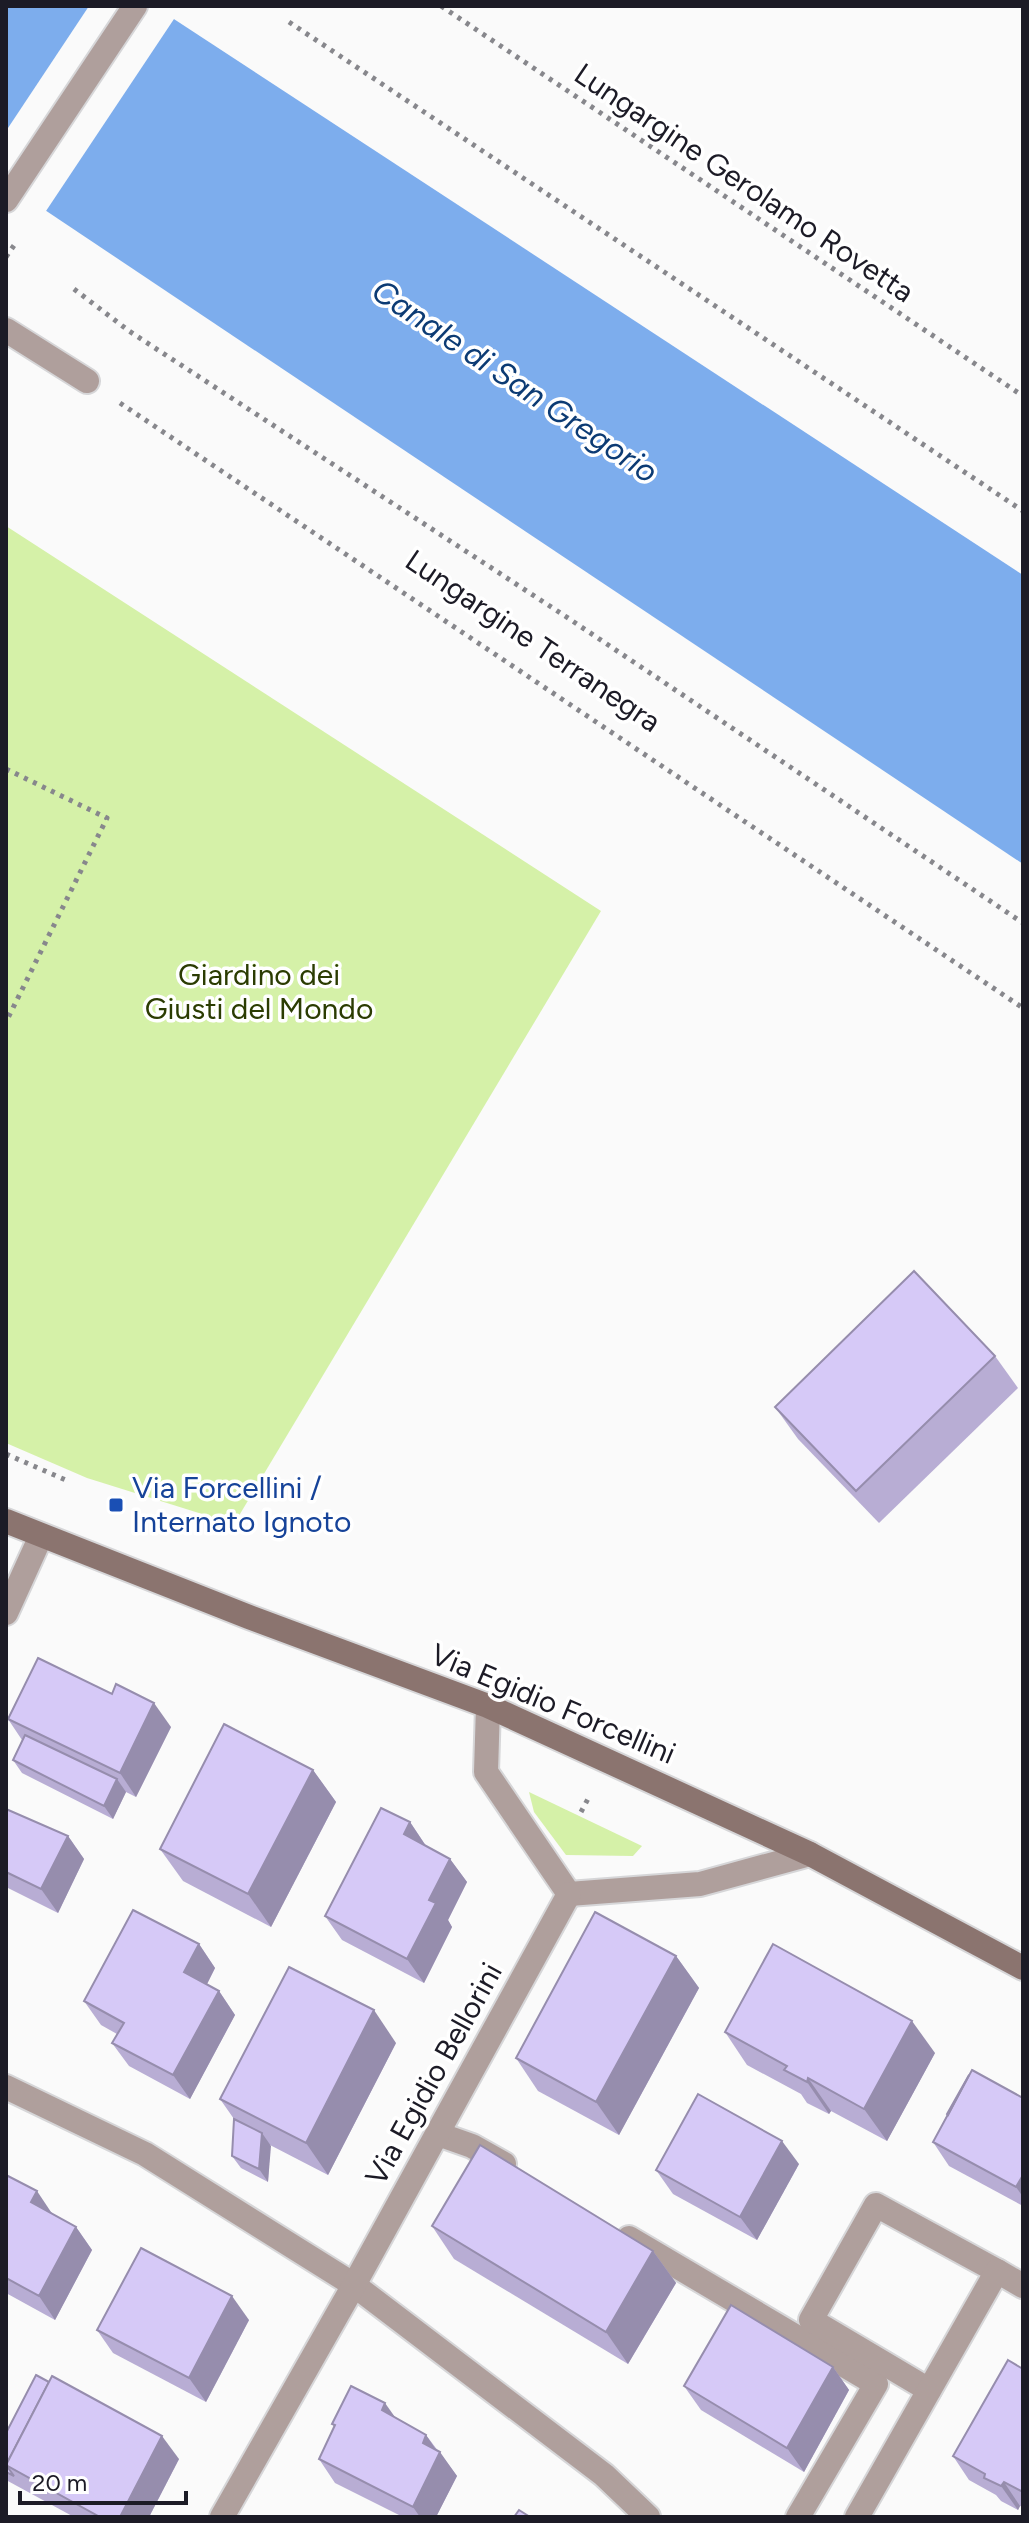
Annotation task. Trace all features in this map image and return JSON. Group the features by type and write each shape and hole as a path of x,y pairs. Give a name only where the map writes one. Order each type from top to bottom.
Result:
{"street":[{"path":"6,200 135,6"},
{"path":"6,330 87,381"},
{"name":"Via Egidio Forcellini","path":"6,1521 249,1617 488,1706 810,1854 1023,1968"},
{"path":"6,1613 41,1536"},
{"path":"488,1706 486,1772 569,1894 700,1884 810,1854"},
{"name":"Via Egidio Bellorini","path":"222,2517 354,2285 569,1894"},
{"path":"6,2087 145,2154 354,2285 604,2475 648,2517"},
{"path":"438,2134 472,2146 526,2177"},
{"path":"929,2390 811,2320 876,2205 1023,2286"},
{"path":"606,2225 876,2384 798,2517"},
{"path":"857,2517 997,2271"}],"path":[{"name":"Lungargine Gerolamo Rovetta","path":"441,6 1023,396"},
{"path":"289,22 1023,511"},
{"path":"74,289 129,331 565,616 1023,923"},
{"name":"Lungargine Terranegra","path":"87,381 1023,1008"},
{"path":"6,769 107,818 6,1022"},
{"path":"6,1454 68,1481"}],"green space":[{"name":"Giardino dei Giusti del Mondo","path":"6,526 601,911 234,1524 87,1478 6,1443"},
{"path":"529,1792 642,1846 633,1856 566,1855 534,1812"}],"water":[{"name":"Canale di San Gregorio","path":"6,6 154,6 1023,575 1023,864 6,184"}],"pier":[{"path":"89,6 161,6 176,16 44,214 6,189 6,131"}],"building":[{"path":"914,1271 995,1356 856,1491 775,1407"},
{"path":"38,1658 112,1694 116,1684 154,1703 120,1773 8,1719"},
{"path":"224,1724 313,1770 248,1894 160,1849"},
{"path":"25,1735 117,1779 104,1806 13,1760"},
{"path":"381,1808 410,1822 404,1834 450,1859 429,1900 436,1903 407,1959 325,1916"},
{"path":"6,1809 68,1836 41,1889 6,1872"},
{"path":"133,1910 199,1944 184,1972 219,1991 173,2075 112,2043 124,2023 84,2001"},
{"path":"595,1912 676,1956 596,2102 516,2058"},
{"path":"773,1944 912,2021 864,2109 808,2078 807,2082 784,2070 787,2066 725,2032"},
{"path":"289,1967 374,2010 306,2143 220,2099"},
{"path":"972,2070 1023,2098 1023,2175 1016,2187 933,2142"},
{"path":"698,2094 782,2141 740,2217 656,2170"},
{"path":"234,2119 262,2133 259,2169 232,2156"},
{"path":"480,2145 653,2251 606,2332 432,2226"},
{"path":"6,2175 37,2191 31,2202 76,2227 39,2296 6,2278"},
{"path":"141,2248 232,2296 189,2378 97,2330"},
{"path":"731,2305 833,2367 787,2448 684,2386"},
{"path":"1008,2360 1023,2369 1023,2492 1004,2482 1001,2486 984,2478 985,2474 953,2456"},
{"path":"36,2375 49,2382 6,2465 6,2433"},
{"path":"52,2376 162,2436 120,2517 100,2517 6,2465"},
{"path":"351,2386 385,2403 382,2410 426,2435 423,2443 440,2452 413,2507 319,2459"},
{"path":"519,2510 530,2517 514,2517"}],"place":[{"name":"Via Forcellini / Internato Ignoto","path":"116,1505"}]}
